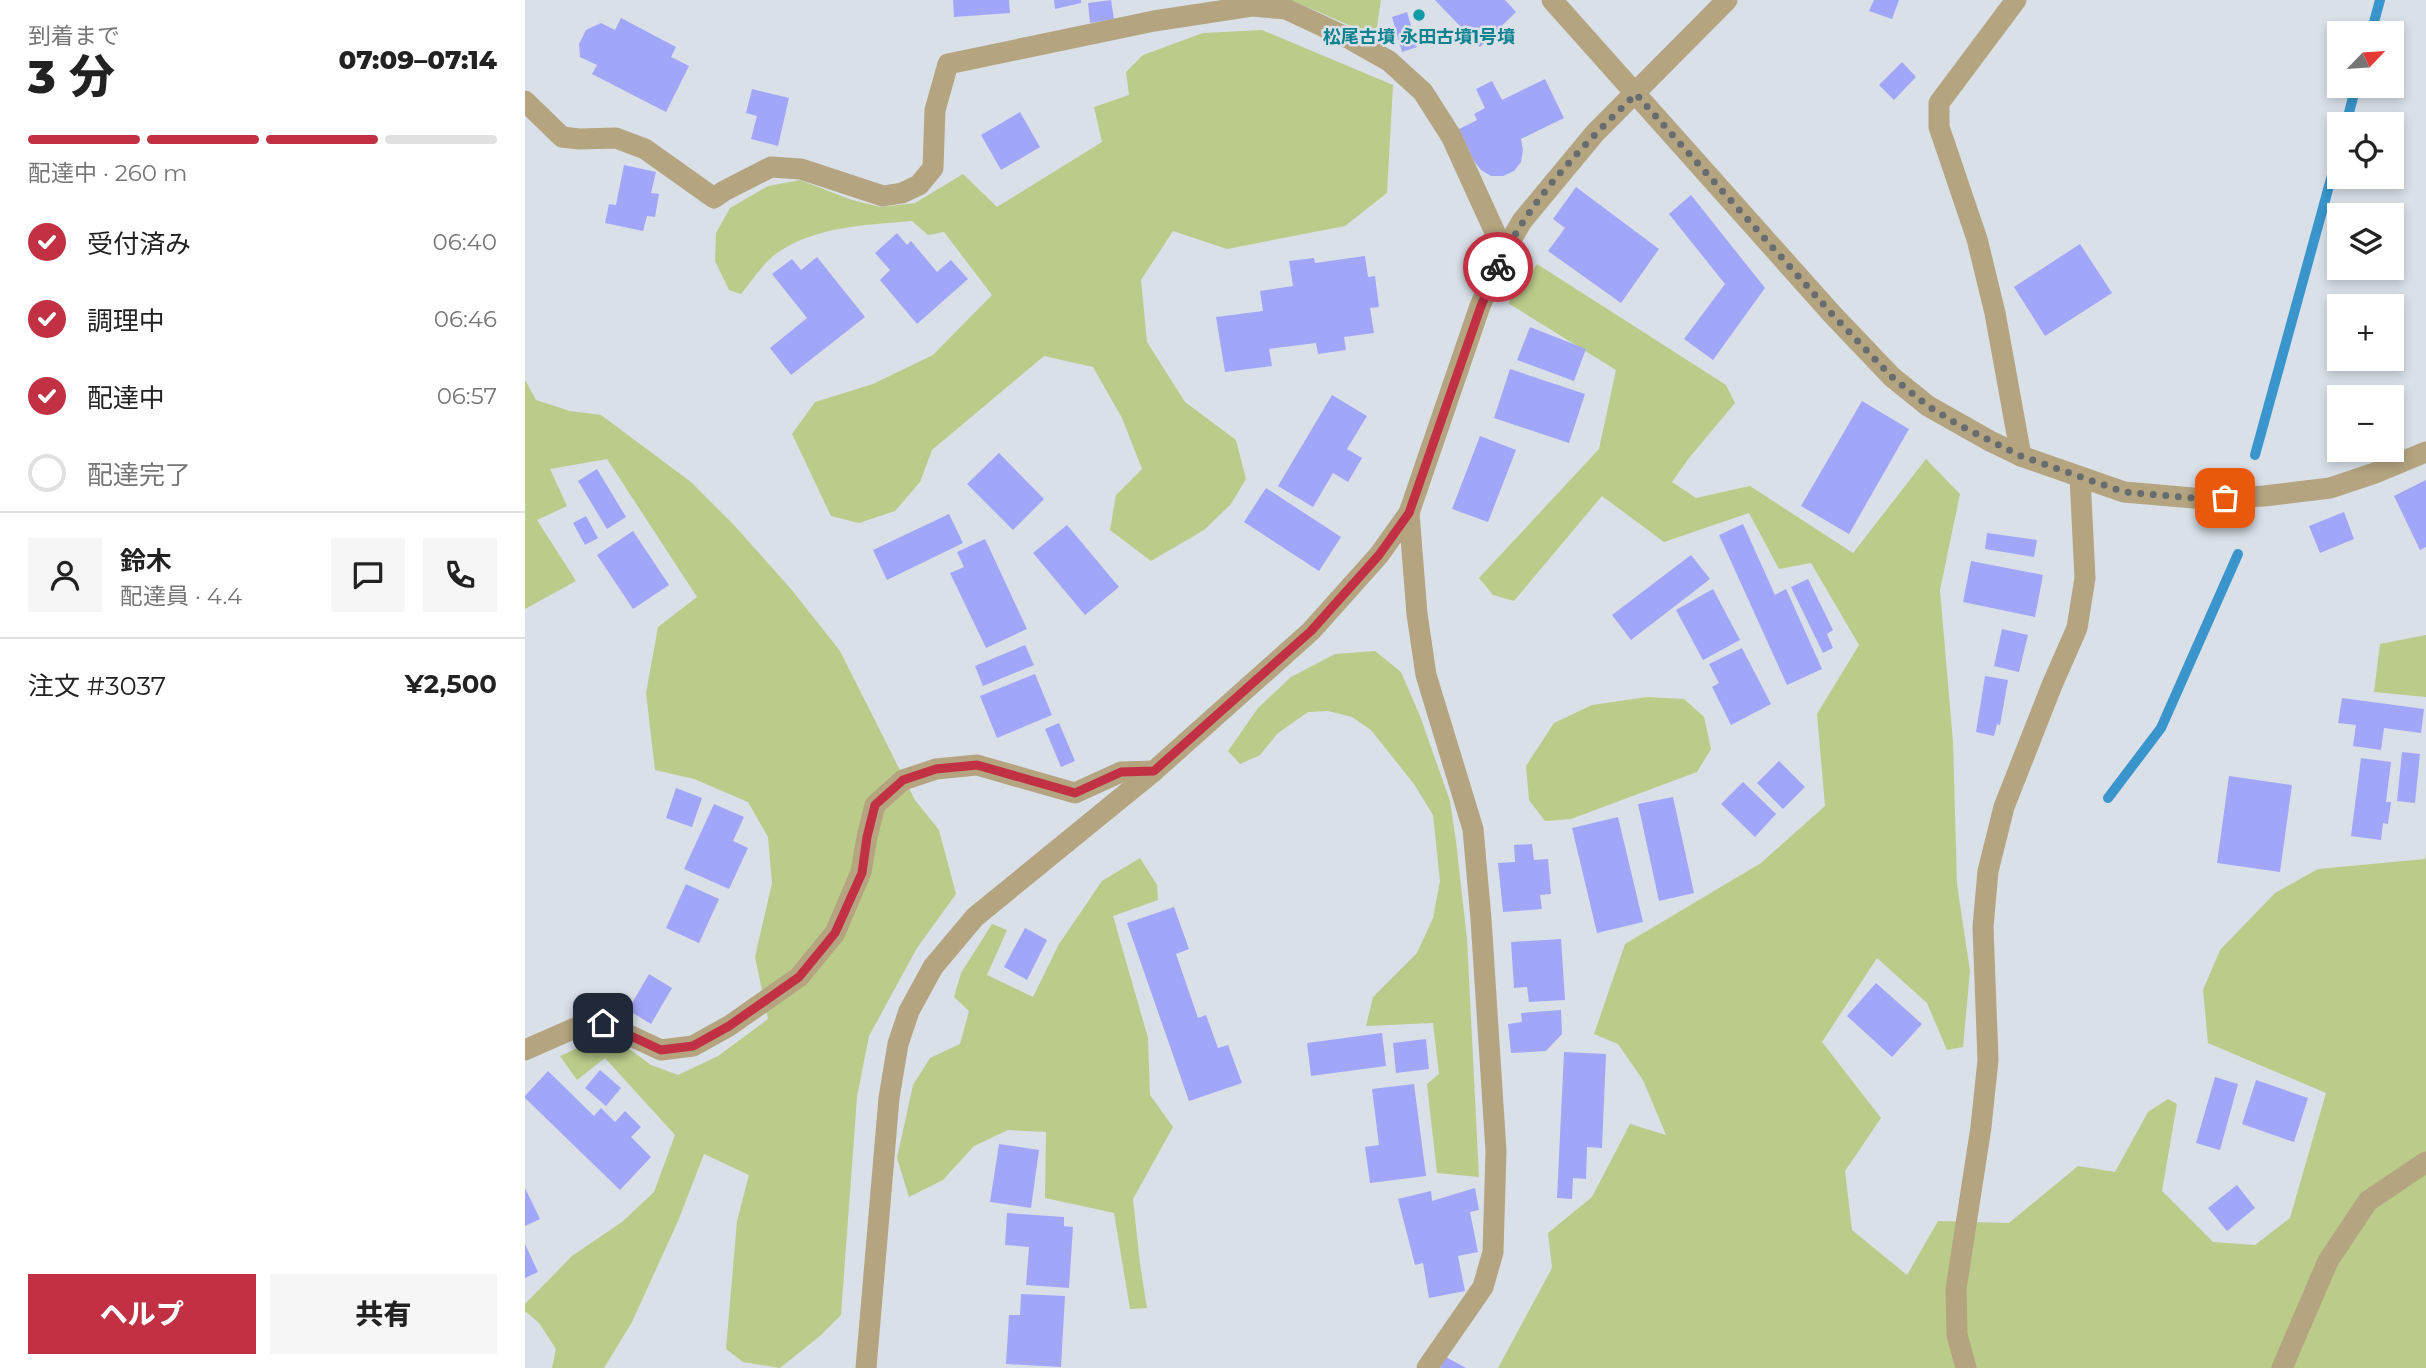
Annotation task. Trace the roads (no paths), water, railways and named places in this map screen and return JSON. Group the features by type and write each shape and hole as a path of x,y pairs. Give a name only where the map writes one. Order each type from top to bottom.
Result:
{"street":[{"path":"1552,0 1832,314 1892,377 1928,406 1959,425 2021,456 2124,492 2205,499 2264,496 2330,488 2426,452"},
{"path":"866,1368 890,1098 898,1044 909,1011 933,967 975,916 1154,771 1311,631 1379,555 1409,513 1481,306 1504,252 1522,221 1595,133 1727,0"},
{"path":"2016,0 1939,103 1939,127 1980,251 1995,313 2021,456"},
{"path":"525,101 562,137 616,138 645,149 714,198 771,167 801,169 883,196 902,193 919,185 933,169 935,110 949,64 1154,21 1252,6 1286,9 1389,61 1423,92 1451,136 1504,252"},
{"path":"1966,1368 1957,1335 1956,1289 1981,1127 1987,1060 1983,927 1988,871 2004,807 2077,628 2085,578 2080,477"},
{"path":"1409,513 1417,614 1426,675 1473,829 1496,1151 1493,1252 1483,1287 1427,1368"},
{"path":"525,1050 582,1025 603,1023 661,1050 693,1046 729,1026 799,977 835,933 862,873 875,805 903,780 936,769 977,765 1075,793 1121,772 1154,771"},
{"path":"2282,1368 2329,1261 2368,1201 2426,1162"}],"waterway":[{"path":"2374,21 2380,0"},
{"path":"2349,112 2353,98"},
{"path":"2255,455 2328,189"},
{"path":"2108,798 2161,728 2238,554"}],"place":[{"name":"松尾古墳 永田古墳1号墳","path":"1419,15"}]}
